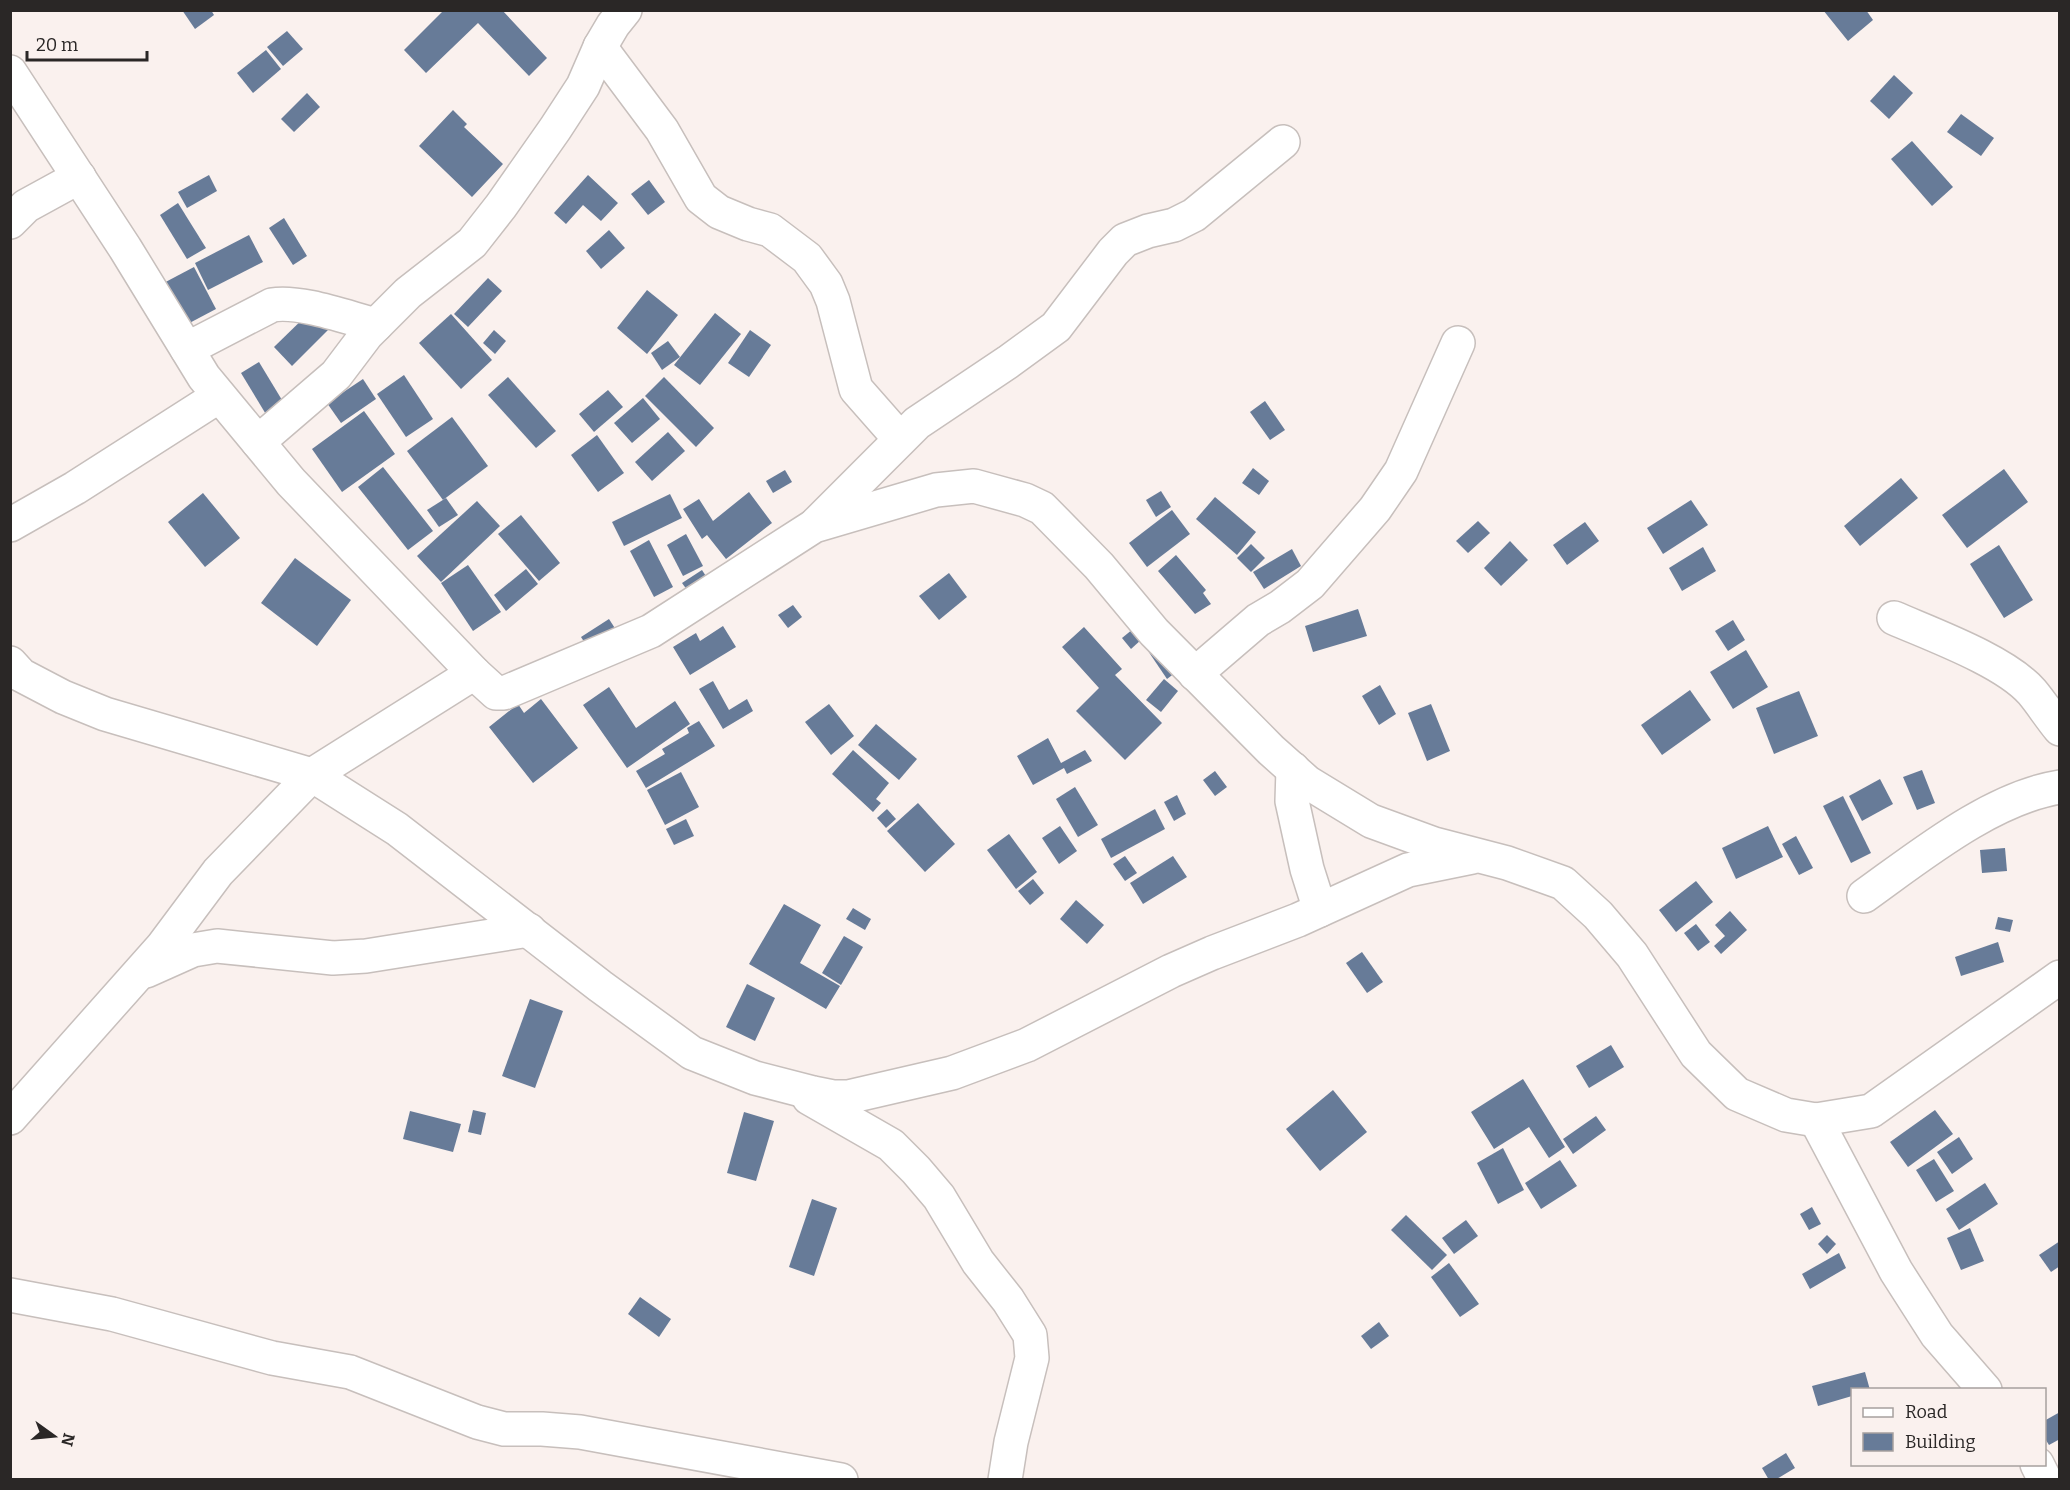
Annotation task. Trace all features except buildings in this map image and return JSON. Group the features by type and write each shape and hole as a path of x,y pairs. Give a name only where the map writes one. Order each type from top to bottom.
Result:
{"street":[{"path":"258,442 336,375 367,333 408,293 472,243 494,216 583,86 600,47 625,10"},
{"path":"600,47 662,130 701,198 719,212 770,230 807,258 825,284 833,301 856,389 900,439"},
{"path":"10,72 125,248 204,377 291,482 474,673 496,693 504,693 651,631 814,526 917,423 1056,327 1113,252 1125,240 1148,231 1174,225 1194,214 1283,142"},
{"path":"10,222 26,206 79,177"},
{"path":"187,349 272,305 282,303 376,325"},
{"path":"1195,674 1258,620 1280,607 1310,584 1376,509 1401,471 1458,343"},
{"path":"10,525 75,488 219,396"},
{"path":"814,526 936,490 959,486 974,486 1025,500 1042,508 1091,558 1154,632 1271,750 1307,782 1371,821 1434,844 1563,883 1598,915 1632,955 1696,1054 1737,1095 1786,1115 1816,1120 1871,1111 2060,977"},
{"path":"1894,618 1986,659 2015,677 2032,691 2060,729"},
{"path":"10,663 21,675 63,697 105,714 312,775 397,829 692,1053 755,1078 833,1097 848,1097 952,1073 1027,1045 1171,971 1320,910 1408,870 1479,856"},
{"path":"10,1118 162,947 218,872 312,775 474,673"},
{"path":"1293,769 1292,801 1307,869 1320,910"},
{"path":"1864,896 1922,854 1993,811 2023,796 2060,787"},
{"path":"136,976 193,950 217,946 333,958 366,956 529,930"},
{"path":"792,1088 891,1145 916,1170 939,1197 978,1262 1008,1300 1030,1335 1032,1358 1011,1442 1005,1479"},
{"path":"1816,1120 1896,1271 1937,1335 1984,1388"},
{"path":"10,1295 112,1314 272,1358 350,1372 477,1422 504,1429 580,1432 841,1479"}]}
